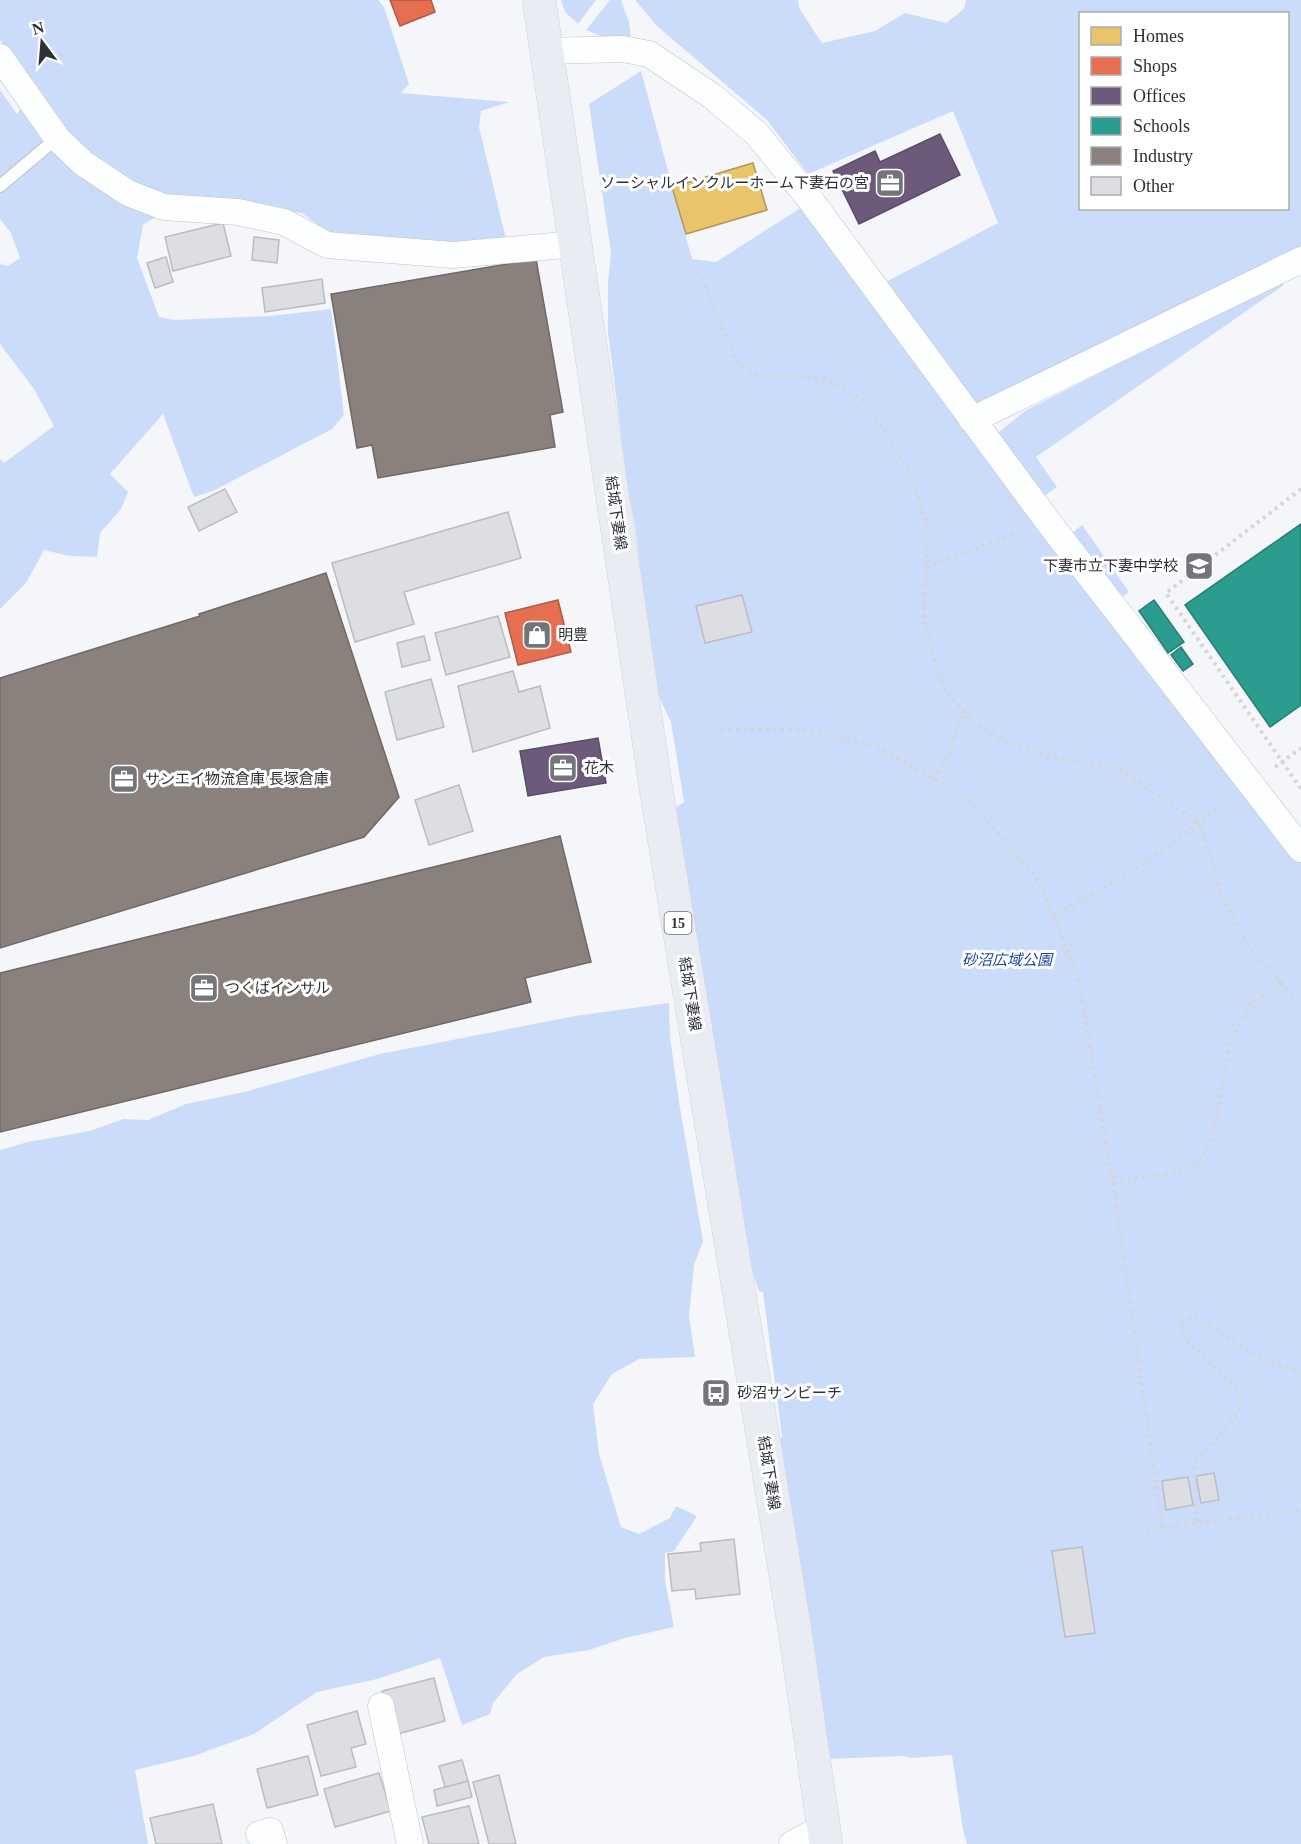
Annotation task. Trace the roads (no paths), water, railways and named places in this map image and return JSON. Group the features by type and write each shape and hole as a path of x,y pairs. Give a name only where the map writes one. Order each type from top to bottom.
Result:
{"main road":[{"name":"結城下妻線","path":"539,0 658,801 797,1642 826,1838"}],"street":[{"path":"546,51 623,49 649,54 712,96 757,134 809,198 1049,523 1301,849"},
{"path":"0,57 57,138 83,163 128,192 164,207 238,212 284,222 327,245 453,255 576,244"},
{"path":"972,420 1301,260"},
{"path":"381,1706 410,1844"},
{"path":"792,1844 809,1835 826,1838"}],"lane":[{"path":"0,186 57,138"}],"place":[{"name":"ソーシャルインクルーホーム下妻石の宮","path":"890,183"},
{"name":"下妻市立下妻中学校","path":"1199,566"},
{"name":"明豊","path":"537,635"},
{"name":"花木","path":"563,768"},
{"name":"サンエイ物流倉庫 長塚倉庫","path":"124,779"},
{"name":"つくばインサル","path":"204,988"},
{"name":"砂沼サンビーチ","path":"716,1393"}],"park label":[{"name":"砂沼広域公園","path":"1007,960"}]}
